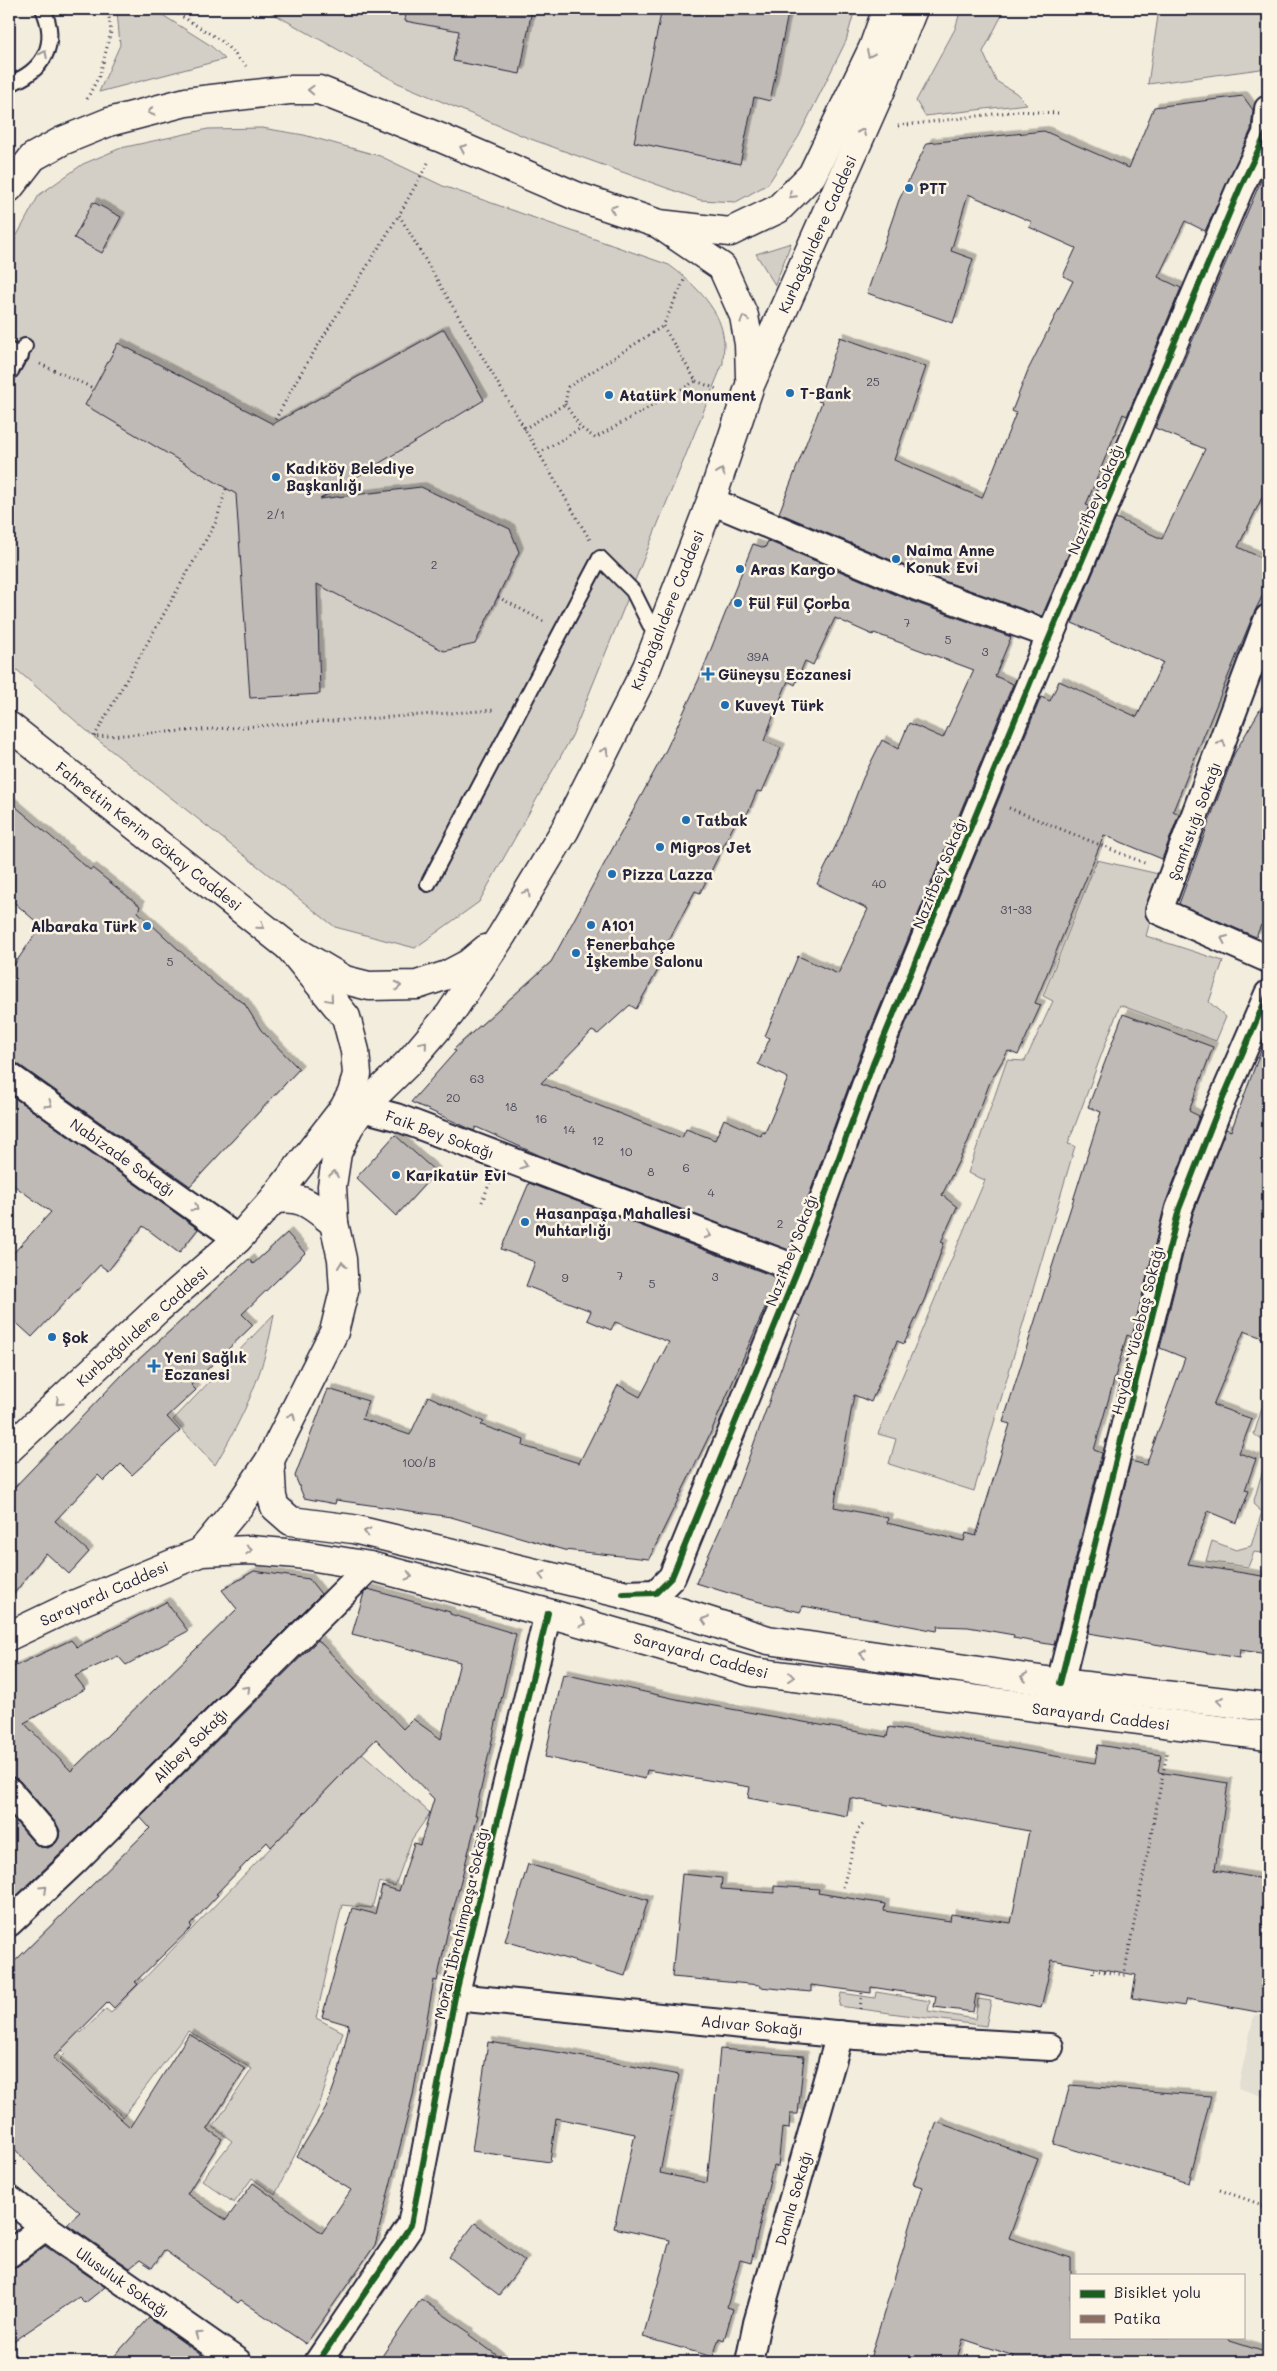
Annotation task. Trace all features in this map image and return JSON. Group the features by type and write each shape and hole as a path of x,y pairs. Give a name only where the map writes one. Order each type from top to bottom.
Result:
{"main road":[{"path":"11,179 33,157 62,141 109,122 186,102 290,90 319,90 441,138 576,196 659,224 730,232 778,209 812,175 873,48 887,9"},
{"name":"Kurbağalıdere Caddesi","path":"334,1223 332,1186 337,1153 349,1127 362,1108 410,1062 450,1014 502,935 565,830 647,667 711,501 750,385 881,90 913,9"},
{"path":"659,224 722,267 744,316 749,344 750,385"},
{"name":"Fahrettin Kerim Gökay Caddesi","path":"12,727 289,947 345,980 369,986 417,985 447,975 468,964 502,935"},
{"name":"Fahrettin Kerim Gökay Caddesi","path":"273,1200 344,1108 352,1093 357,1074 356,1051 346,1017 289,947"},
{"path":"273,1200 288,1197 305,1202 334,1223"},
{"name":"Kurbağalıdere Caddesi","path":"9,1449 158,1308 238,1239 273,1200"},
{"name":"Sarayardı Caddesi","path":"201,1552 239,1506 270,1460 334,1332 344,1291 342,1260 334,1223"},
{"name":"Sarayardı Caddesi","path":"270,1460 272,1497 275,1507 291,1521 353,1529 623,1594 768,1640 1060,1682 1268,1707"},
{"name":"Sarayardı Caddesi","path":"9,1636 78,1603 201,1552 250,1550 298,1554 370,1566 548,1613 753,1672 1268,1736"}],"street":[{"name":"Nazifbey Sokağı","path":"623,1594 656,1593 672,1577 798,1269 873,1064 1240,188 1268,126"},
{"path":"711,501 917,587 1052,635"},
{"name":"Şamfıstığı Sokağı","path":"1268,618 1159,910 1268,959"},
{"name":"Haydar Yücebaş Sokağı","path":"1060,1682 1180,1209 1217,1112 1268,994"},
{"name":"Nabizade Sokağı","path":"9,1076 238,1239"},
{"name":"Faik Bey Sokağı","path":"362,1108 396,1116 798,1269"},
{"name":"Alibey Sokağı","path":"9,1923 82,1854 370,1566"},
{"name":"Moralı İbrahimpaşa Sokağı","path":"318,2362 411,2225 455,1997 548,1613"},
{"path":"9,1791 45,1833"},
{"name":"Adıvar Sokağı","path":"455,1997 840,2034 1050,2047"},
{"name":"Damla Sokağı","path":"749,2362 757,2323 840,2034"},
{"name":"Ulusuluk Sokağı","path":"9,2200 226,2359"},
{"path":"9,2254 45,2227"}],"lane":[{"path":"9,84 26,77 44,57 50,41 50,25 43,9"},
{"path":"11,371 18,351"},
{"path":"428,884 600,558 633,591 657,639"}],"path":[{"path":"84,104 100,74 111,32 108,9"},
{"path":"170,9 223,42 246,66"},
{"path":"896,127 1018,111 1058,113"},
{"path":"273,424 299,376 399,215 441,138"},
{"path":"399,215 600,558"},
{"path":"687,272 663,326 568,387 566,404 581,428 595,438 696,380"},
{"path":"663,326 696,380 719,390"},
{"path":"18,351 93,388"},
{"path":"524,428 566,404"},
{"path":"539,453 581,428"},
{"path":"226,489 216,522 94,738 520,708"},
{"path":"498,596 561,631"},
{"path":"1003,805 1151,866"},
{"path":"1093,1974 1094,1970 1124,1976 1167,1757"},
{"path":"843,1888 858,1830 864,1824"},
{"path":"1220,2190 1268,2207"}],"shaded area":[{"path":"119,9 153,9 210,45 225,59 99,92 120,45 117,11"},
{"path":"265,9 855,9 846,41 799,136 768,184 736,202 700,200 528,138 398,83"},
{"path":"961,9 1005,9 983,52 996,81 1016,93 1027,104 925,116 916,101 955,29"},
{"path":"1159,9 1268,9 1268,68 1148,84"},
{"path":"262,128 304,135 380,156 443,186 669,265 695,287 710,305 716,314 723,335 723,363 572,736 479,902 415,948 335,927 94,737 9,663 9,250 39,195 83,164 121,148 208,129"},
{"path":"791,243 775,285 756,254"},
{"path":"1097,860 1163,875 1146,936 1223,961 1209,1002 1226,1017 1216,1041 1120,1005 1068,1144 1075,1146 974,1491 889,1464 896,1439 878,1434 985,1180 968,1173 1007,1060 1025,1061 1053,1001 1043,996"},
{"path":"274,1314 265,1355 252,1392 235,1429 215,1465 173,1420"},
{"path":"1268,1389 1268,1445 1254,1434"},
{"path":"1268,1452 1268,1554 1254,1552 1248,1567 1206,1561 1212,1541 1236,1550 1251,1546 1262,1512 1253,1504"},
{"path":"362,1753 430,1813 412,1839 395,1886 379,1882 372,1908 342,1905 316,2018 343,2032 319,2106 275,2195 252,2178 234,2203 202,2180 232,2141 213,2127 252,2069 188,2031 123,2117 60,2059 65,2054 24,2017 46,1995 81,2033 106,2009 111,2013"},
{"path":"876,1992 930,2001 928,2011 975,2019 978,1999 991,2001 986,2026 839,2006 841,1993 875,1998"},
{"path":"1254,2015 1268,2016 1268,2098 1238,2088"}],"building":[{"path":"406,9 532,9 520,74 453,61 459,31 405,21"},
{"path":"662,9 789,9 770,101 754,97 740,164 634,142"},
{"path":"1243,96 1253,110 1251,130 1205,231 1185,221 1158,277 1181,288 1127,416 1123,414 1086,505 1089,506 1042,616 922,573 779,513 822,402 818,401 840,337 926,367 894,460 982,498 1016,413 1012,411 1028,370 1073,281 1063,276 1076,248 1029,227 1032,222 968,194 951,251 973,259 953,323 867,293 899,200 927,143 1044,131 1129,168 1154,107"},
{"path":"1268,164 1268,485 1238,547 1268,561 1268,584 1254,613 1173,811 1179,814 1162,859 1104,835 1035,1003 1041,1005 1018,1055 1008,1051 990,1082 967,1144 942,1195 957,1207 941,1242 944,1243 925,1298 904,1344 897,1341 871,1402 854,1395 834,1507 888,1518 887,1523 964,1541 966,1533 976,1536 1010,1424 1003,1422 1101,1112 1088,1107 1123,1014 1213,1047 1189,1111 1199,1116 1165,1204 1132,1337 1127,1335 1094,1450 1102,1453 1054,1645 1013,1638 1014,1635 968,1627 938,1626 937,1631 803,1606 800,1612 696,1583 745,1468 800,1316 796,1314 887,1069 1041,697 1050,701 1059,681 1137,717 1163,662 1072,623 1116,518 1162,539 1205,449 1155,428"},
{"path":"93,202 121,217 102,253 74,238"},
{"path":"444,329 484,400 320,499 421,487 510,529 519,552 475,644 444,651 317,584 320,694 250,698 236,494 85,405 118,343 273,424"},
{"path":"768,541 911,601 1011,637 995,676 1013,684 859,1058 789,1250 541,1156 476,1127 474,1131 411,1102 456,1051 453,1050 551,962 666,750 699,679 753,544 765,548","holes":["835,618 873,635 874,633 974,670 943,738 909,723 898,749 882,740 863,778 841,835 817,884 868,909 838,974 798,956 765,1036 770,1038 758,1064 788,1078 765,1133 762,1132 761,1136 724,1119 715,1140 686,1129 682,1138 541,1083 592,1031 598,1034 630,1005 636,1009 658,970 654,968 695,891 700,893 739,815 746,817 757,791 762,792 781,748 764,741 788,681 795,685 805,661 813,665"]},
{"path":"1268,696 1268,927 1261,925 1256,937 1179,904 1234,754"},
{"path":"9,801 90,870 92,868 140,906 138,912 217,985 244,1003 261,1030 299,1069 190,1186 18,1064 9,1061 9,972 41,926 9,898"},
{"path":"1266,1037 1268,1037 1268,1340 1244,1331 1213,1405 1252,1419 1239,1453 1256,1459 1245,1490 1249,1491 1237,1523 1208,1511 1188,1564 1268,1577 1268,1654 1240,1650 1239,1658 1088,1633 1131,1461 1146,1465 1185,1358 1160,1348 1193,1214 1226,1129 1231,1131"},
{"path":"9,1094 198,1229 179,1253 143,1226 108,1271 100,1265 32,1337 9,1316 9,1258 51,1212 9,1182"},
{"name":"Karikatür Evi","path":"395,1135 436,1172 396,1216 356,1178"},
{"path":"529,1183 778,1278 710,1434 649,1559 564,1550 451,1517 336,1500 335,1504 304,1498 295,1476 328,1389 368,1401 362,1419 410,1435 428,1396 484,1422 481,1425 524,1440 523,1446 579,1463 618,1385 640,1397 669,1342 615,1322 611,1330 587,1320 591,1311 526,1286 535,1262 501,1249"},
{"path":"287,1233 305,1253 242,1314 253,1325 191,1385 196,1390 167,1417 180,1431 132,1475 121,1464 104,1481 98,1475 55,1521 89,1552 69,1574 46,1553 9,1600 9,1493 125,1372 249,1259 253,1264"},
{"path":"254,1571 309,1579 321,1594 77,1838 9,1903 9,1814 34,1843 40,1847 48,1848 55,1844 59,1838 60,1831 56,1823 20,1781 9,1776 9,1669 71,1640 77,1647 166,1602 188,1631 126,1665 118,1656 75,1676 85,1689 24,1723 71,1771 237,1609 222,1590"},
{"path":"368,1589 450,1612 450,1614 516,1634 475,1815 478,1815 447,1934 437,1981 434,1980 413,2095 375,2245 306,2344 241,2300 238,2303 164,2250 152,2268 140,2260 130,2268 67,2224 80,2212 54,2190 9,2143 9,1967 150,1828 140,1817 318,1640 403,1729 413,1719 441,1739 460,1662 352,1634 364,1593","holes":["376,1739 434,1799 420,1845 414,1843 399,1891 382,1886 375,1914 352,1908 322,2017 349,2025 338,2075 326,2108 297,2156 351,2190 322,2233 253,2183 226,2220 187,2194 222,2139 207,2129 245,2069 189,2034 130,2127 53,2058 108,2002 114,2008 138,1984 135,1982 192,1927 190,1925 218,1895 216,1894 246,1863 267,1842 271,1847"]},
{"path":"563,1674 681,1700 887,1737 889,1727 1095,1763 1098,1745 1161,1755 1158,1772 1228,1783 1215,1870 1268,1880 1268,1985 1263,2013 1187,1999 1185,2006 1132,1998 1136,1975 1052,1960 1041,2008 976,1994 973,2012 934,2007 936,1997 871,1987 871,1993 811,1985 811,1992 672,1977 682,1874 722,1878 721,1889 774,1893 774,1886 819,1889 818,1893 885,1904 884,1911 950,1921 951,1914 1011,1923 1029,1831 850,1798 847,1816 748,1798 750,1787 647,1770 645,1779 545,1757"},
{"path":"528,1864 648,1900 625,1976 505,1941"},
{"path":"488,2042 563,2053 679,2075 660,2173 707,2183 720,2049 804,2056 798,2114 790,2114 789,2129 782,2128 778,2167 773,2166 751,2263 740,2260 727,2307 733,2309 724,2340 719,2338 713,2357 643,2337 670,2240 614,2228 635,2134 556,2118 550,2162 472,2151"},
{"path":"1070,2085 1211,2096 1189,2183 1054,2144"},
{"path":"937,2122 1038,2159 1009,2238 1071,2258 1070,2338 1228,2338 1230,2341 1268,2353 1268,2362 1012,2362 1014,2356 963,2339 956,2362 869,2362 922,2187 913,2184"},
{"path":"475,2223 525,2261 499,2295 449,2257"},
{"path":"45,2246 105,2287 85,2303 79,2297 9,2344 9,2269 18,2266"},
{"path":"421,2299 470,2333 469,2335 506,2362 378,2362"},
{"path":"149,2318 197,2352 210,2362 109,2362"}],"marked path":[{"path":"1266,134 1268,109"}],"cycle path":[{"path":"623,1594 656,1593 672,1577 798,1269 873,1064 1033,676 1240,188 1266,134 1268,135"},
{"path":"1060,1683 1179,1209 1217,1112 1268,994"},
{"path":"318,2362 411,2225 455,1997 548,1613"}],"place":[{"name":"PTT","path":"909,188"},
{"name":"T-Bank","path":"790,393"},
{"name":"Atatürk Monument","path":"609,395"},
{"name":"Kadıköy Belediye Başkanlığı","path":"276,477"},
{"name":"Naima Anne Konuk Evi","path":"896,559"},
{"name":"Aras Kargo","path":"740,569"},
{"name":"Fül Fül Çorba","path":"738,603"},
{"name":"Güneysu Eczanesi","path":"708,674"},
{"name":"Kuveyt Türk","path":"725,705"},
{"name":"Tatbak","path":"686,820"},
{"name":"Migros Jet","path":"660,847"},
{"name":"Pizza Lazza","path":"612,874"},
{"name":"A101","path":"591,925"},
{"name":"Albaraka Türk","path":"147,926"},
{"name":"Fenerbahçe İşkembe Salonu","path":"576,953"},
{"name":"Karikatür Evi","path":"396,1175"},
{"name":"Hasanpaşa Mahallesi Muhtarlığı","path":"525,1222"},
{"name":"Şok","path":"52,1337"},
{"name":"Yeni Sağlık Eczanesi","path":"154,1366"}]}
